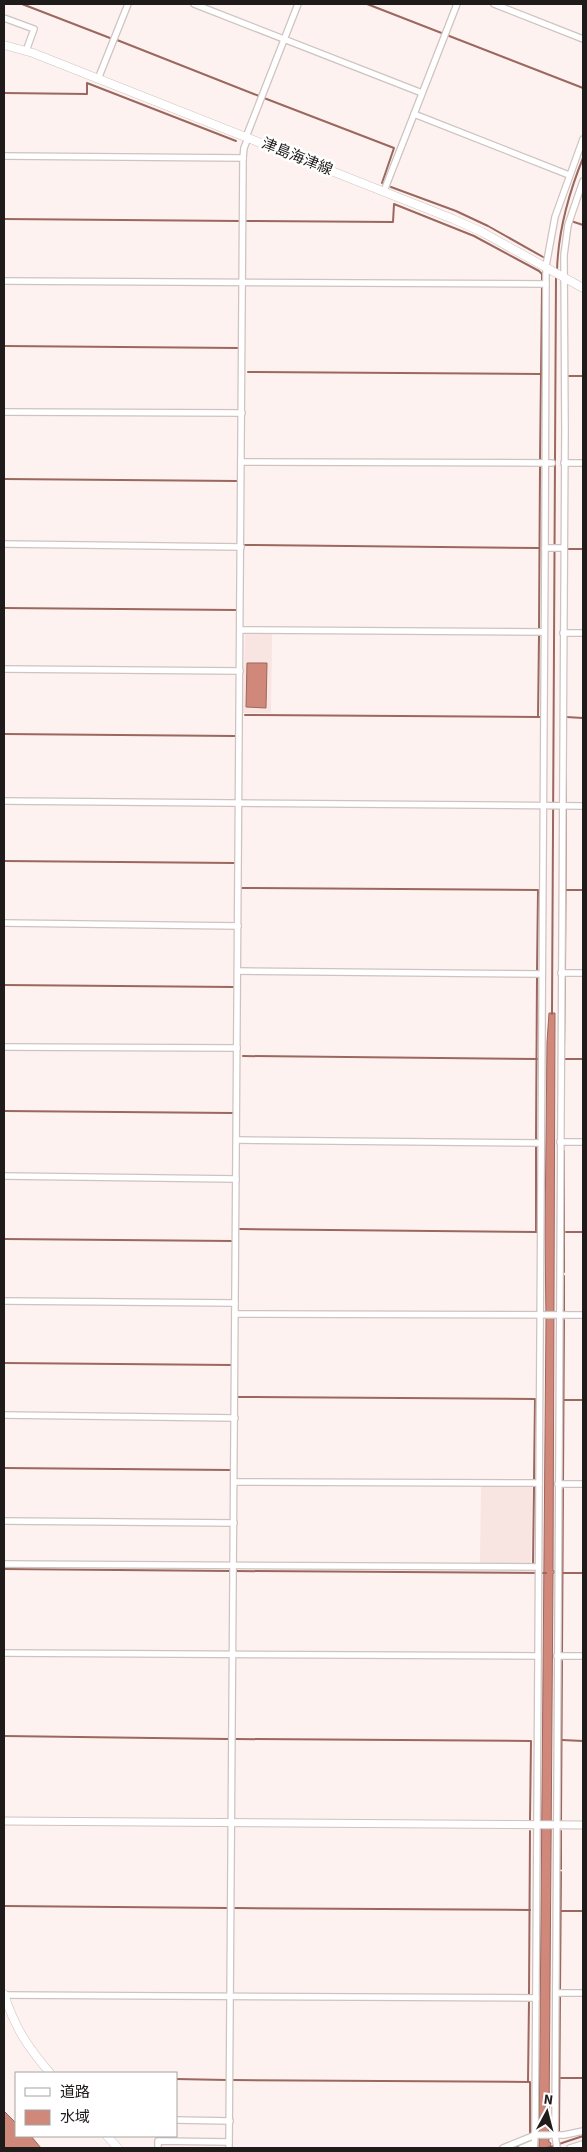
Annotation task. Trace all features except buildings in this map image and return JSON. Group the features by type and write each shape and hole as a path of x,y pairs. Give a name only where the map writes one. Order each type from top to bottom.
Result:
{"main road":[{"name":"津島海津線","path":"4,45 26,51 247,137 482,232 583,288"},
{"path":"4,1995 14,2022 27,2045 49,2072"},
{"path":"108,2137 118,2148"}],"street":[{"path":"98,79 128,4"},
{"path":"194,4 422,93"},
{"path":"158,2148 158,2141 229,2145 244,148 298,4"},
{"path":"384,191 457,4"},
{"path":"494,4 583,39"},
{"path":"4,18 34,29 26,51"},
{"path":"414,114 569,175"},
{"path":"522,2148 534,2146 537,2135 538,1568 542,1315 541,1142 545,805 544,632 548,548 549,463 546,266 555,217 583,139"},
{"path":"4,156 244,158"},
{"path":"557,2148 554,2136 564,463 562,276 568,225 583,181"},
{"path":"4,281 546,284"},
{"path":"4,412 242,413"},
{"path":"241,462 549,463"},
{"path":"564,463 583,464"},
{"path":"4,544 241,547"},
{"path":"548,548 562,548"},
{"path":"241,630 544,632"},
{"path":"562,633 583,633"},
{"path":"4,669 240,671"},
{"path":"4,801 583,806"},
{"path":"4,923 238,926"},
{"path":"238,971 542,974"},
{"path":"561,973 583,973"},
{"path":"4,1046 237,1048"},
{"path":"236,1140 541,1142"},
{"path":"560,1142 583,1142"},
{"path":"4,1176 236,1179"},
{"path":"4,1301 235,1303"},
{"path":"235,1314 583,1315"},
{"path":"4,1415 235,1418"},
{"path":"234,1482 539,1483"},
{"path":"558,1484 583,1484"},
{"path":"4,1521 234,1523"},
{"path":"4,1564 538,1568"},
{"path":"4,1653 538,1656"},
{"path":"557,1656 583,1656"},
{"path":"4,1821 583,1825"},
{"path":"556,1993 583,1994"},
{"path":"4,1995 536,1998"},
{"path":"178,2120 230,2121"},
{"path":"503,2148 537,2135 564,2135 583,2130"},
{"path":"570,2148 583,2144"}],"shaded area":[{"path":"245,633 272,634 271,713 243,713"},
{"path":"481,1486 532,1486 531,1565 480,1564"}],"water":[{"path":"247,663 267,663 266,708 246,707"},
{"path":"549,1013 555,1013 553,1571 556,1571 553,1574 548,2123 549,2142 551,2143 550,2148 539,2148 546,1320 545,1232"},
{"path":"4,2111 15,2122 15,2137 32,2137 41,2148 4,2148"}],"waterway":[{"path":"22,4 110,38"},
{"path":"367,4 583,88"},
{"path":"117,40 259,96"},
{"path":"4,93 87,94 87,83 236,141"},
{"path":"264,98 394,148 382,183"},
{"path":"557,271 559,242 565,213 583,158"},
{"path":"391,187 456,211 488,226 543,257"},
{"path":"247,221 393,222 394,204 474,236 539,271 542,274 542,281"},
{"path":"4,219 240,221"},
{"path":"571,221 583,225"},
{"path":"552,1014 556,276"},
{"path":"540,460 542,287"},
{"path":"4,346 239,348"},
{"path":"248,372 541,374"},
{"path":"567,378 567,376 583,376"},
{"path":"539,630 540,467"},
{"path":"4,479 237,481"},
{"path":"244,545 539,548"},
{"path":"566,549 583,549"},
{"path":"4,608 237,610"},
{"path":"538,717 539,636"},
{"path":"245,715 540,717"},
{"path":"566,717 583,718"},
{"path":"566,723 566,802"},
{"path":"4,734 235,736"},
{"path":"565,970 566,810"},
{"path":"4,861 235,863"},
{"path":"242,888 538,890 537,971"},
{"path":"566,890 583,890"},
{"path":"536,1140 537,977"},
{"path":"564,1048 565,978"},
{"path":"4,985 234,987"},
{"path":"243,1056 537,1059"},
{"path":"564,1059 583,1059"},
{"path":"4,1111 233,1113"},
{"path":"536,1145 536,1232"},
{"path":"564,1151 564,1272"},
{"path":"240,1229 537,1232"},
{"path":"566,1232 583,1232"},
{"path":"4,1239 232,1241"},
{"path":"564,1276 564,1311"},
{"path":"563,1481 564,1320"},
{"path":"4,1363 232,1365"},
{"path":"238,1397 535,1399 534,1479"},
{"path":"564,1400 583,1400"},
{"path":"4,1468 231,1470"},
{"path":"533,1564 534,1487"},
{"path":"562,1653 563,1489"},
{"path":"4,1569 231,1571"},
{"path":"235,1571 546,1573"},
{"path":"563,1573 583,1573"},
{"path":"561,1820 562,1661"},
{"path":"4,1736 228,1739"},
{"path":"236,1739 531,1741 530,1820"},
{"path":"562,1740 583,1741"},
{"path":"529,1995 530,1831"},
{"path":"561,1831 561,1869"},
{"path":"560,1991 561,1872"},
{"path":"4,1906 228,1908"},
{"path":"235,1908 530,1910"},
{"path":"561,1911 583,1911"},
{"path":"559,2133 560,1997"},
{"path":"528,2082 529,2000"},
{"path":"561,2078 583,2078"},
{"path":"178,2079 227,2080"},
{"path":"233,2080 530,2082 530,2135"},
{"path":"547,2148 583,2136"},
{"path":"513,2148 525,2144"}]}
